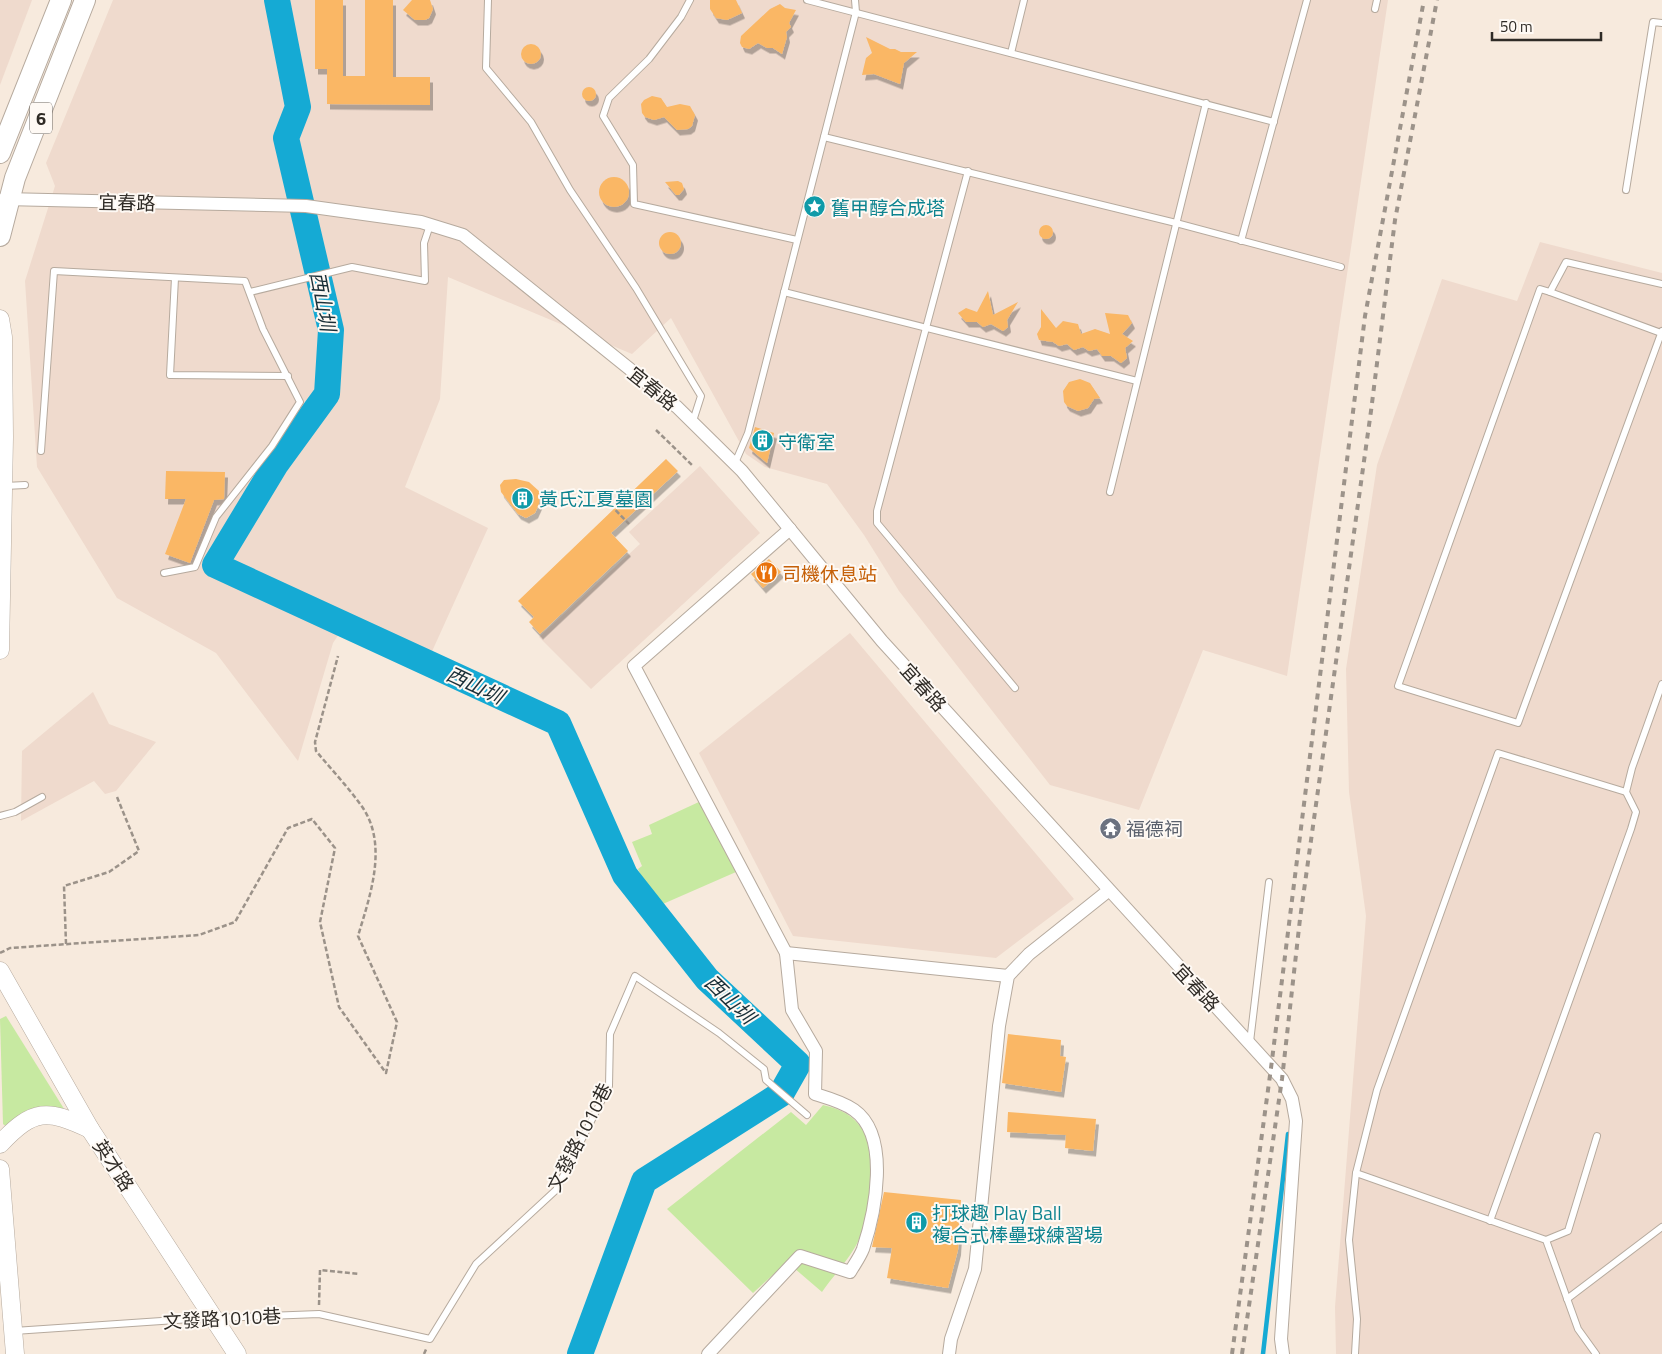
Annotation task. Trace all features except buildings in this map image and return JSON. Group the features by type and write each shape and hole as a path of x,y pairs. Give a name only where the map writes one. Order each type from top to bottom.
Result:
{"main road":[{"name":"6","path":"0,153 60,0"},
{"name":"6","path":"0,236 4,200 85,0"}],"street":[{"name":"宜春路","path":"4,200 306,206 430,225 463,235 693,421 735,463 882,640 1108,891 1282,1079 1292,1099 1296,1121 1281,1339 1283,1354"},
{"path":"0,319 3,337 0,650"},
{"path":"708,1354 800,1256 850,1272 862,1250 873,1204 877,1176 873,1140 868,1127 855,1110 815,1094 816,1051 792,1010 786,953 634,666 790,529"},
{"path":"949,1354 951,1339 975,1268 999,1026 1008,976 1029,954 1108,891"},
{"path":"786,953 1008,976"},
{"name":"英才路","path":"0,971 90,1129 237,1354"},
{"path":"0,1144 15,1128 30,1117 46,1114 69,1119 90,1129"},
{"path":"0,1169 14,1354"}],"lane":[{"path":"488,0 486,68 531,122 570,190 667,337 701,396 693,421"},
{"path":"690,0 682,17 649,59 609,98 603,116 633,165 634,204 797,240"},
{"path":"807,0 1274,122"},
{"path":"735,463 748,433 856,12 855,0"},
{"path":"1011,53 1024,0"},
{"path":"1241,241 1307,0"},
{"path":"1375,9 1377,0"},
{"path":"1626,190 1653,22 1662,23"},
{"path":"1110,492 1206,103"},
{"path":"824,137 1176,223 1341,267"},
{"path":"968,171 877,511 877,523 1015,688"},
{"path":"250,292 352,267 425,281 424,243 430,225"},
{"path":"1550,292 1566,262 1662,284"},
{"path":"41,451 54,271 245,281 263,329 300,402 272,446 216,517 195,567 164,573"},
{"path":"176,278 170,375 288,376"},
{"path":"1540,289 1550,292 1662,332 1518,723 1398,686 1540,289"},
{"path":"784,292 1137,381"},
{"path":"2,486 25,485"},
{"path":"1490,1221 1631,829 1636,812 1626,792 1632,768 1662,684"},
{"path":"1355,1354 1357,1319 1350,1240 1356,1173 1377,1090 1498,753 1626,792"},
{"path":"0,816 15,812 42,796"},
{"path":"1250,1044 1269,882"},
{"name":"文發路1010巷","path":"13,1331 319,1314 430,1339 476,1264 556,1190 609,1086 610,1034 635,976 719,1033 764,1069 766,1080 807,1115"},
{"path":"1356,1173 1546,1240 1568,1231 1597,1136"},
{"path":"1567,1299 1662,1227"},
{"path":"1546,1240 1578,1329 1596,1354"}],"path":[{"path":"656,430 693,466"},
{"path":"600,494 629,524"},
{"path":"0,953 10,948 199,935 235,922 288,828 312,819 335,848 320,922 339,1007 386,1073 396,1022 358,936 373,884 375,840 364,809 316,750 315,742 338,656"},
{"path":"66,944 64,886 109,872 139,851 117,797"},
{"path":"319,1314 320,1270 359,1274"}],"shaded area":[{"path":"0,0 32,0 0,85"},
{"path":"113,0 1388,0 1287,676 1203,650 1139,810 1050,785 899,591 864,535 827,484 765,467 746,454 671,318 632,354 448,277 440,399 405,487 488,528 429,658 349,619 333,643 298,761 216,653 117,598 37,467 25,281 55,186 46,163"},
{"path":"1540,242 1662,273 1662,1354 1336,1354 1335,1307 1366,916 1349,792 1346,669 1377,465 1442,279 1517,301"},
{"path":"700,466 760,533 591,689 539,637 640,544 629,532"},
{"path":"850,633 1074,899 996,958 793,936 699,753"},
{"path":"93,692 109,724 156,742 116,791 105,794 94,781 21,821 22,751"}],"green space":[{"path":"701,801 736,872 656,907 638,869 642,866 632,842 652,834 649,825"},
{"path":"6,1016 66,1112 8,1128 3,1124 0,1019"},
{"path":"823,1105 844,1113 859,1125 868,1140 873,1159 873,1179 870,1200 859,1239 847,1259 822,1292 787,1262 753,1293 667,1209 791,1112 806,1125"}],"waterway":[{"name":"西山圳","path":"277,0 298,107 286,138 331,330 327,394 276,464 215,565 558,723 625,875 707,979 798,1064 781,1094 644,1181 580,1354"},
{"path":"1263,1354 1288,1134"}],"railway":[{"path":"1232,1354 1271,1068 1365,316 1424,0"},
{"path":"1242,1354 1282,1079 1300,919 1371,411 1395,220 1437,0"}],"place":[{"name":"舊甲醇合成塔","path":"815,207"},
{"name":"守衛室","path":"762,441"},
{"name":"黃氏江夏墓園","path":"523,498"},
{"name":"司機休息站","path":"766,573"},
{"name":"福德祠","path":"1110,828"},
{"name":"打球趣 Play Ball 複合式棒壘球練習場","path":"916,1223"}]}
